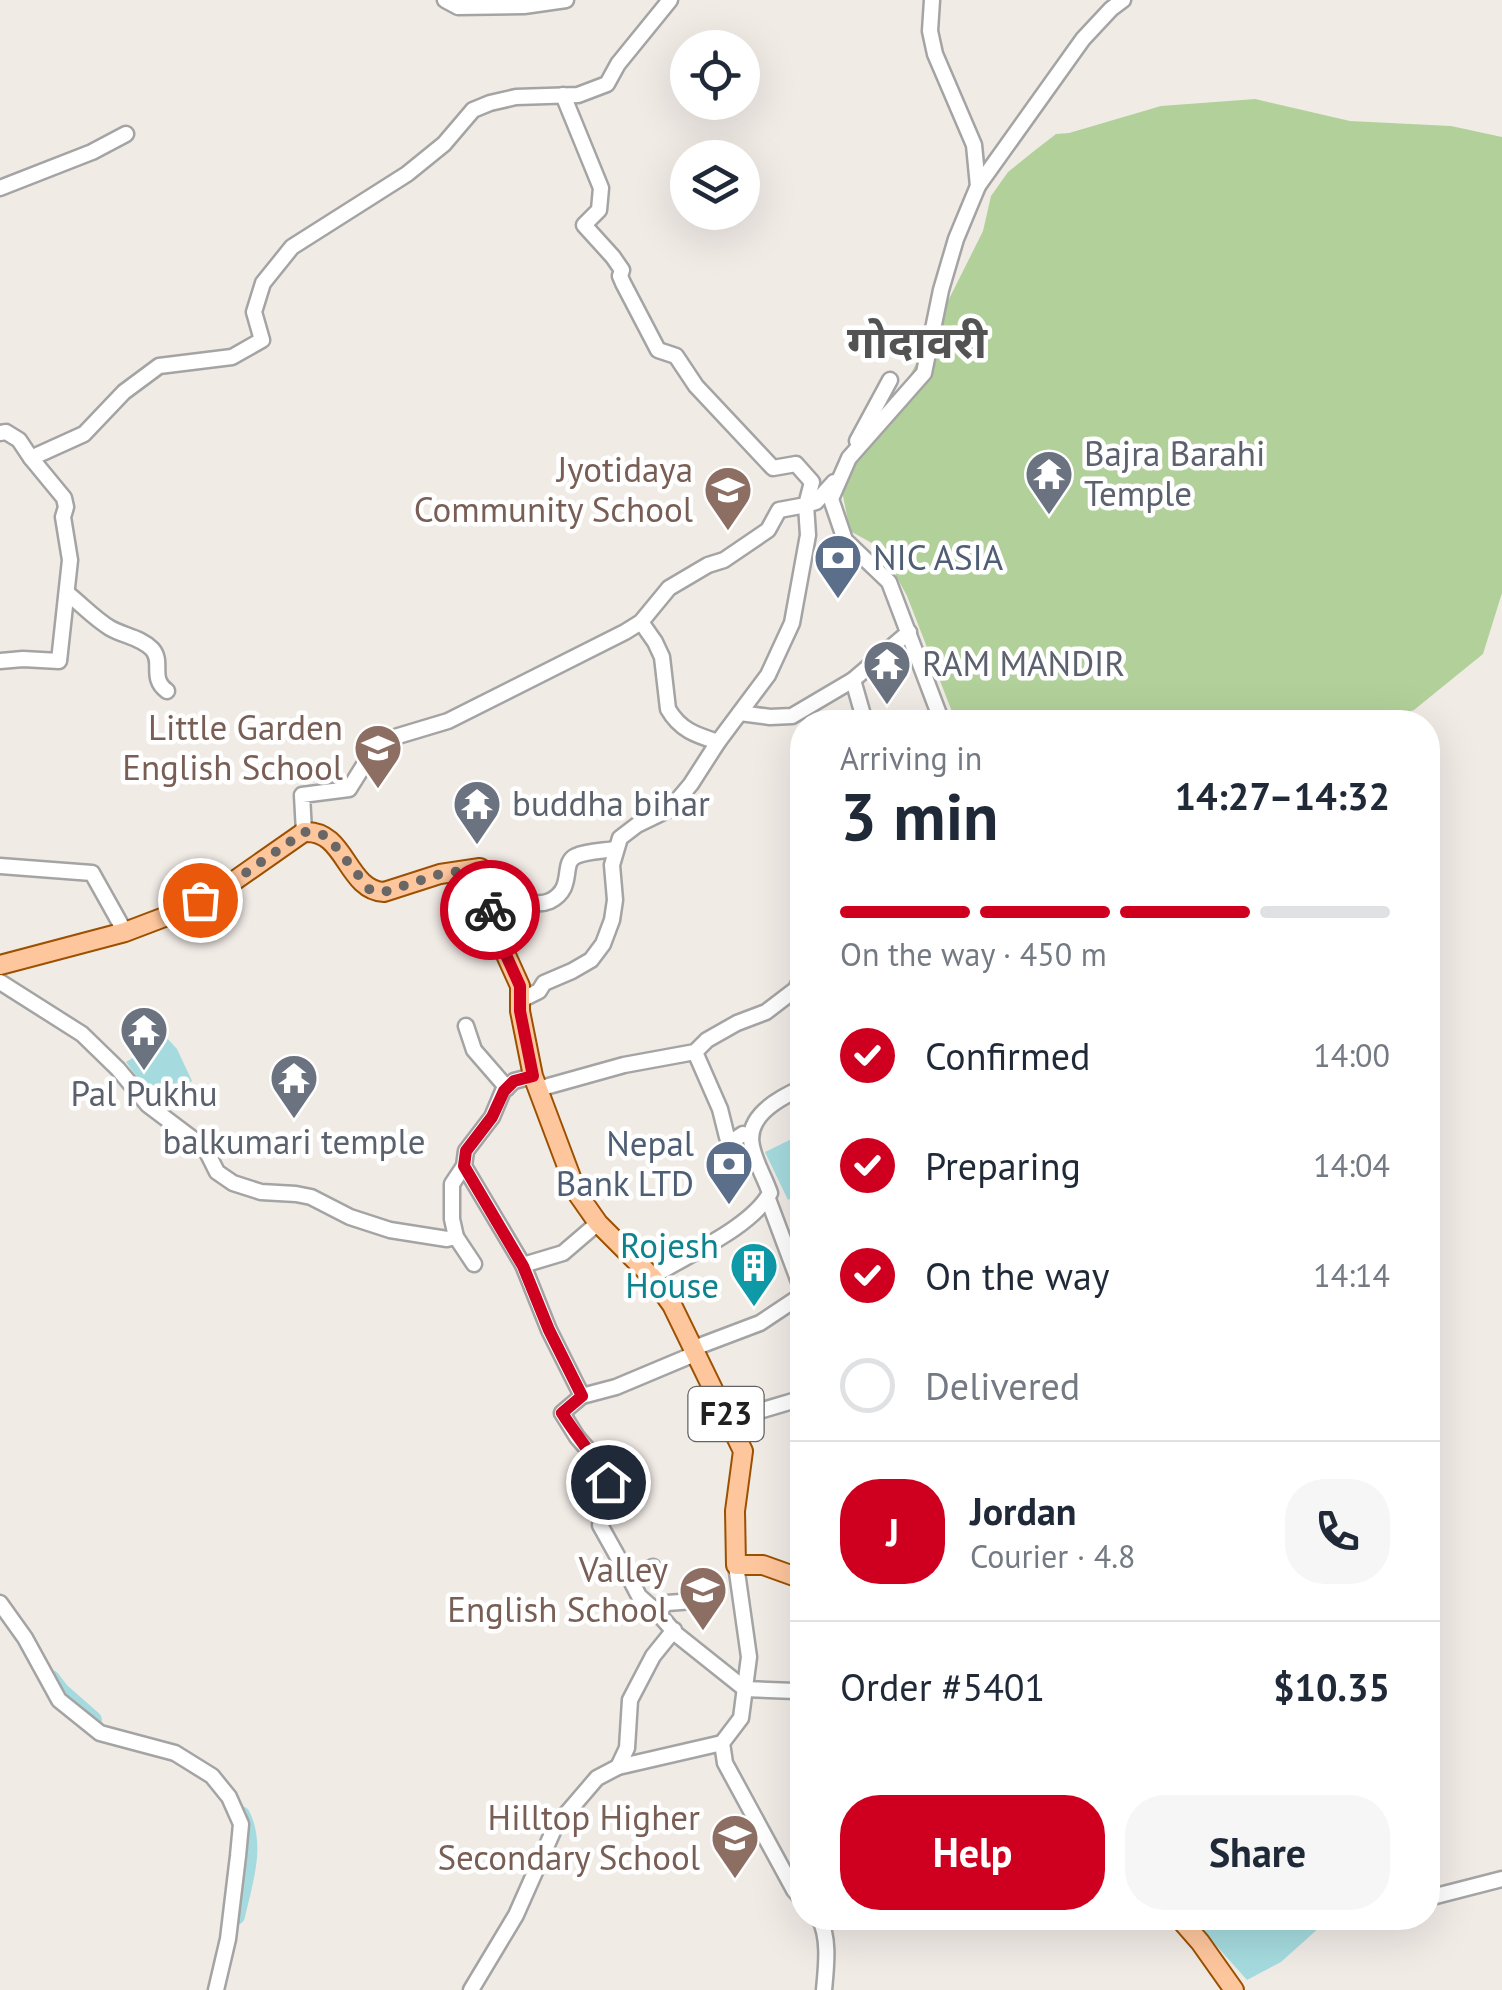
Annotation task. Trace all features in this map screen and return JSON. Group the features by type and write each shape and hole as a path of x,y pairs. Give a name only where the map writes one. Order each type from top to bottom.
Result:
{"main road":[{"name":"F23","path":"304,832 328,837 370,890 384,892 440,874 480,868 484,874 501,944 520,986 520,1011 535,1083 577,1193 598,1223 652,1277 672,1305 743,1451 735,1511 736,1565"},
{"path":"0,964 125,932 175,913 224,888 304,832"},
{"path":"736,1565 763,1564 790,1575"},
{"path":"1189,1930 1234,1990"}],"street":[{"path":"445,0 458,7 524,6 566,0"},
{"path":"31,458 84,434 124,392 159,366 232,356 262,340 254,312 263,282 292,247 407,174 444,144 473,110 516,97 578,95 607,84 618,64 670,0"},
{"path":"932,0 930,30 935,54 974,146 978,186"},
{"path":"938,710 889,582 845,540 832,498 850,458 924,373 941,290 978,186 1083,39 1124,0"},
{"path":"521,1000 539,991 544,982 591,960 603,944 612,920 612,865 620,838 670,809 768,674 792,623 808,536 806,504 812,482 796,464 773,468 696,386 676,356 658,350 623,283 622,270 584,225 599,210 600,188 564,95"},
{"path":"0,188 92,152 126,134"},
{"path":"304,832 302,794 348,789 374,749 398,736 448,722 641,622 669,588 724,560 768,530 779,510 816,502 837,478 890,380"},
{"path":"0,433 6,432 19,440 64,498 70,560 59,661 0,661"},
{"path":"67,593 108,626 153,650 157,656 158,682 167,691"},
{"path":"641,622 662,656 672,716 682,728 718,742"},
{"path":"802,710 853,680 909,632"},
{"path":"853,680 862,710"},
{"path":"740,713 790,716"},
{"path":"488,902 506,898 536,904 551,900 567,884 568,862 574,856 615,849"},
{"path":"0,866 92,873 125,932"},
{"path":"0,982 82,1034 148,1104 205,1148 218,1172 234,1183 260,1192 311,1197 350,1217 390,1230 456,1237"},
{"path":"474,1264 456,1237 452,1184 464,1166 466,1151 514,1081 535,1083 695,1052 707,1040 766,1012 790,994"},
{"path":"466,1026 474,1050 507,1088"},
{"path":"695,1052 720,1108 726,1138 731,1142 743,1134 751,1136"},
{"path":"652,1277 747,1220 768,1199 770,1193 751,1136 760,1116 776,1099 790,1093"},
{"path":"464,1166 523,1266 582,1396"},
{"path":"768,1199 790,1259"},
{"path":"523,1266 563,1253 598,1223"},
{"path":"790,1301 760,1323 616,1387 582,1396 562,1413 576,1437 596,1458 608,1482 600,1525 639,1596 745,1689 790,1692"},
{"path":"730,1420 790,1401"},
{"path":"471,1990 516,1915 555,1827 597,1778 618,1767 722,1743 741,1718 749,1657 736,1565"},
{"path":"630,1578 654,1567"},
{"path":"657,1612 667,1603 707,1600"},
{"path":"0,1603 59,1700 100,1733 175,1754 212,1776 229,1797 241,1824 228,1940 216,1990"},
{"path":"618,1767 627,1748 630,1700 653,1656 674,1630"},
{"path":"722,1743 725,1763 790,1883"},
{"path":"1440,1895 1502,1880"},
{"path":"823,1930 824,1990"}],"green space":[{"path":"1255,99 1350,121 1451,126 1502,137 1502,593 1483,654 1414,710 951,710 907,596 881,548 850,531 842,491 856,460 899,397 983,231 991,196 1008,172 1056,134 1161,106"}],"water":[{"path":"166,1037 177,1049 192,1081 157,1105 126,1062"},
{"path":"790,1140 788,1200 765,1152"},
{"path":"1203,1930 1317,1930 1281,1962 1247,1980"}],"waterway":[{"path":"51,1679 93,1720"},
{"path":"236,1916 248,1852 241,1815"}],"way so far":[{"path":"200,900 224,888 304,832 316,832 328,837 359,878 370,890 378,892 440,874 480,868 490,910"}],"place":[{"name":"Bajra Barahi Temple","path":"1049,516"},
{"name":"Jyotidaya Community School","path":"728,532"},
{"name":"NIC ASIA","path":"838,600"},
{"name":"RAM MANDIR","path":"887,706"},
{"name":"Little Garden English School","path":"378,790"},
{"name":"buddha bihar","path":"477,846"},
{"name":"Pal Pukhu","path":"144,1072"},
{"name":"balkumari temple","path":"294,1120"},
{"name":"Nepal Bank LTD","path":"729,1206"},
{"name":"Rojesh House","path":"754,1308"},
{"name":"Valley English School","path":"703,1632"},
{"name":"Hilltop Higher Secondary School","path":"735,1880"}],"district":[{"name":"गोदावरी","path":"917,342"}],"route":[{"path":"490,910 520,986 520,1011 533,1076 514,1081 504,1091 492,1117 466,1151 464,1166 514,1248 582,1396 562,1413 576,1437 596,1458 608,1482"}]}
